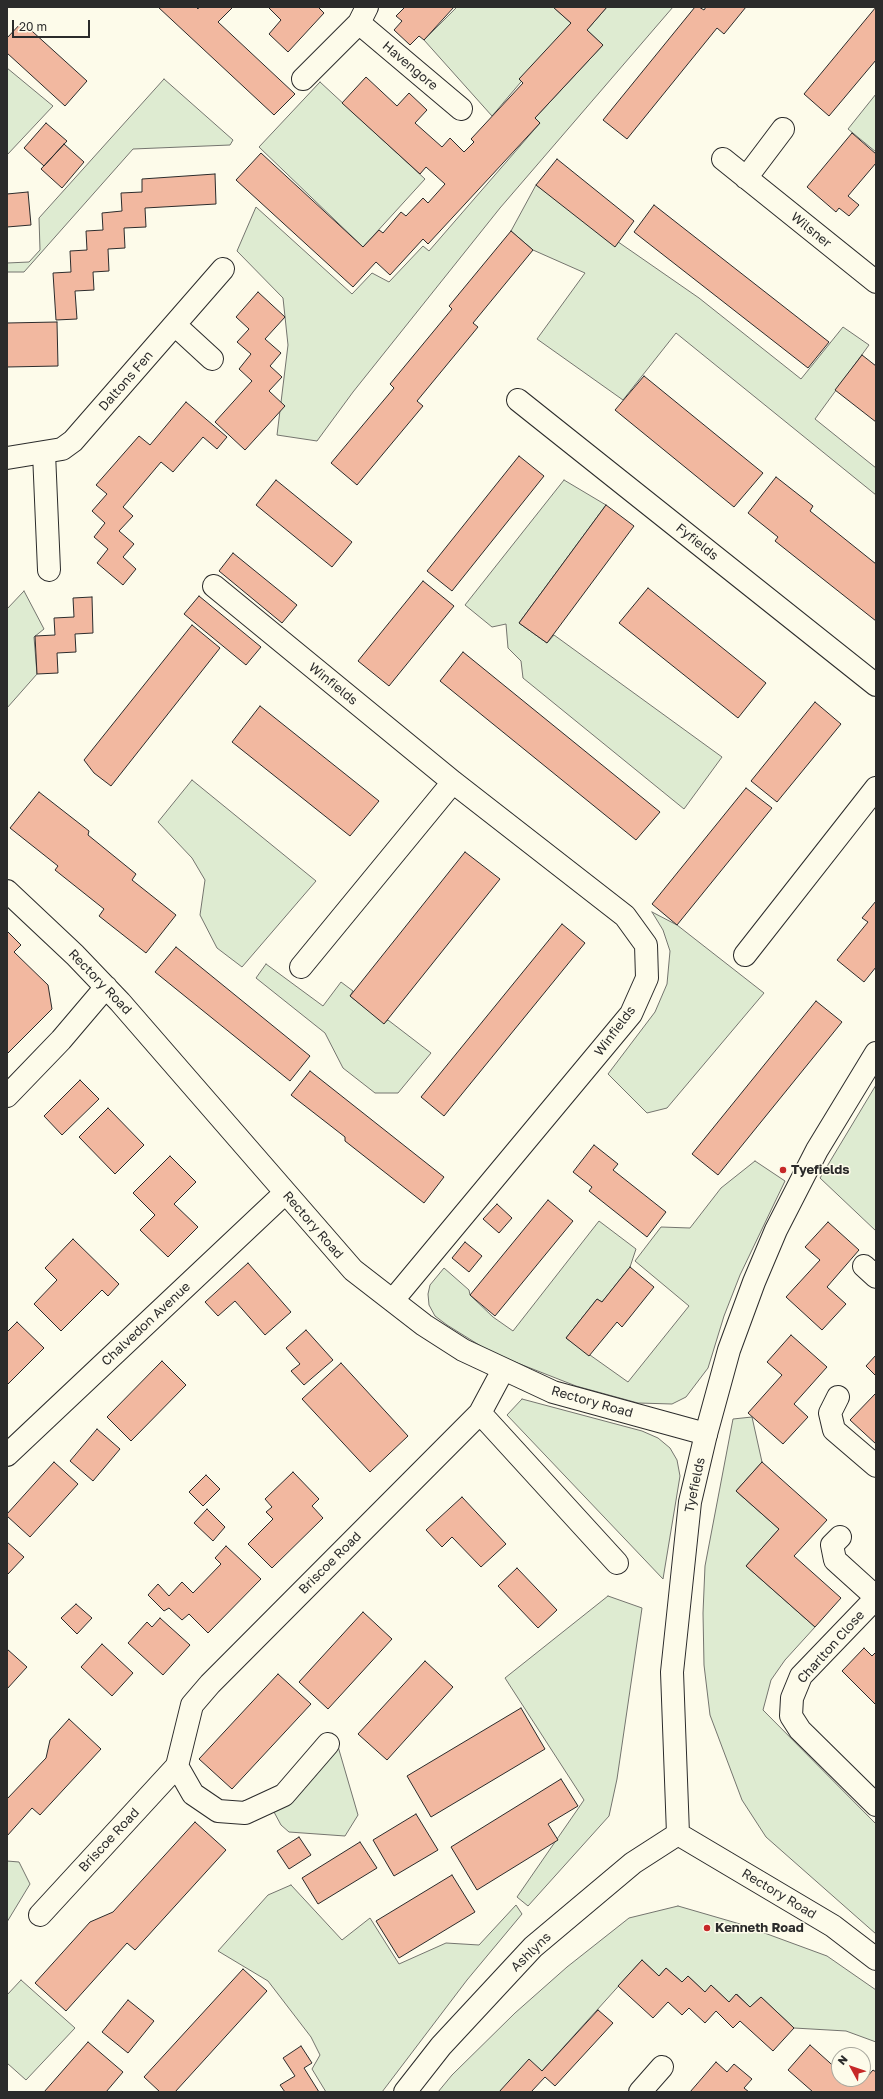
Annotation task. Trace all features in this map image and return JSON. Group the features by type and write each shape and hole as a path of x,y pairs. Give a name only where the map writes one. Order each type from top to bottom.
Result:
{"street":[{"name":"Havengore","path":"304,78 363,15 460,109"},
{"path":"746,178 783,129"},
{"name":"Wilsner","path":"723,159 876,282"},
{"name":"Daltons Fen","path":"7,458 62,449 73,441 224,269"},
{"path":"175,325 212,359"},
{"name":"Fyfields","path":"518,400 876,685"},
{"path":"44,453 49,570"},
{"name":"Winfields","path":"214,586 453,782 625,916 646,946 647,978 631,1014 393,1300"},
{"path":"301,967 453,782"},
{"path":"745,955 876,788"},
{"name":"Rectory Road","path":"7,890 106,987 353,1270 424,1325 463,1350 503,1370 553,1392 706,1434"},
{"path":"7,1096 61,1040 106,987"},
{"name":"Tyefields","path":"678,1834 672,1672 690,1502 706,1434 730,1350 754,1282 776,1230 817,1150 876,1053"},
{"name":"Chalvedon Avenue","path":"7,1455 285,1193"},
{"name":"Briscoe Road","path":"40,1915 178,1766 192,1706 210,1684 480,1413 503,1370"},
{"path":"838,1397 830,1413 834,1430 876,1466"},
{"path":"480,1413 617,1564"},
{"path":"840,1537 832,1545 835,1560 876,1597"},
{"name":"Charlton Close","path":"876,1597 801,1676 792,1698 792,1716 800,1730 876,1805"},
{"path":"178,1766 193,1794 218,1811 245,1813 284,1795 328,1744"},
{"name":"Rectory Road","path":"678,1834 833,1926 876,1959"},
{"name":"Ashlyns","path":"405,2092 441,2046 533,1948 633,1863 678,1834"},
{"path":"640,2092 662,2067"}],"green space":[{"path":"457,7 553,7 571,23 492,116 424,40"},
{"path":"607,7 673,7 500,208 353,392 317,441 277,435 288,345 283,298 237,251 256,207 352,294 372,273 389,282 423,246 429,251 540,123 535,118 603,45 587,30"},
{"path":"7,68 53,106 7,155"},
{"path":"164,79 233,140 230,145 133,149 24,272 7,272 7,263 29,262 40,250 39,218"},
{"path":"320,82 425,179 363,247 259,147"},
{"path":"876,94 876,152 848,129"},
{"path":"536,185 699,298 801,379 843,327 869,345 815,419 876,468 876,495 676,333 623,400 537,339 585,273 533,250 511,231"},
{"path":"564,480 606,505 519,623 547,643 554,635 722,757 684,809 523,678 521,661 508,648 506,624 492,627 465,605"},
{"path":"24,591 44,629 34,637 37,674 7,708 7,609"},
{"path":"192,780 316,881 242,967 217,948 200,915 205,880 192,858 158,822"},
{"path":"652,912 677,925 764,993 667,1108 647,1113 608,1074 655,1012 667,984 670,951 663,930"},
{"path":"266,964 323,1006 341,982 353,991 350,996 384,1023 388,1020 431,1053 398,1093 375,1093 343,1068 325,1033 256,978"},
{"path":"876,1085 876,1231 820,1178"},
{"path":"755,1161 785,1181 740,1275 724,1316 708,1368 686,1397 672,1404 638,1403 576,1386 492,1353 435,1316 429,1305 428,1294 430,1285 444,1268 469,1290 470,1295 493,1317 513,1331 599,1221 636,1249 630,1267 602,1302 597,1299 566,1338 628,1382 689,1306 635,1261 661,1227 690,1228 721,1188"},
{"path":"522,1399 642,1431 658,1438 670,1448 677,1460 680,1476 663,1579 507,1415"},
{"path":"752,1417 762,1462 736,1491 779,1529 746,1566 815,1627 785,1660 771,1680 763,1710 876,1824 876,1934 766,1837 742,1800 710,1715 704,1665 703,1613 705,1566 733,1419"},
{"path":"608,1596 642,1608 617,1779 609,1816 528,1906 517,1897 584,1800 505,1678"},
{"path":"337,1743 358,1815 345,1836 289,1832 281,1825 274,1812"},
{"path":"7,1861 19,1862 30,1884 7,1922"},
{"path":"291,1885 342,1940 370,1918 399,1964 446,1943 479,1945 516,1905 522,1914 467,1980 382,2092 326,2092 312,2069 320,2055 311,2037 268,1981 218,1951 268,1895"},
{"path":"678,1906 740,1924 827,1956 876,1990 876,2042 846,2031 794,2028 761,1997 750,2007 737,1994 729,2002 712,1986 705,1992 688,1976 682,1982 666,1968 659,1976 642,1960 542,2071 499,2092 438,2092 452,2075 515,2013 567,1967 629,1918"},
{"path":"21,1980 75,2028 26,2080 7,2063 7,1995"}],"building":[{"path":"158,7 196,7 198,9 199,7 233,7 218,22 295,94 274,115"},
{"path":"268,7 318,7 324,13 288,52 269,34 281,20"},
{"path":"405,7 454,7 424,40 419,36 410,45 394,30 402,21 396,16"},
{"path":"553,7 607,7 587,30 603,45 535,118 540,123 428,244 423,239 390,275 376,262 353,287 236,180 261,153 363,247 379,230 383,233 401,212 406,216 423,198 428,203 445,184 426,167 420,174 342,103 366,77 397,106 409,93 427,110 415,123 442,147 450,138 464,152 474,142 471,139 523,83 519,79 571,23"},
{"path":"695,7 699,7 704,10 706,7 746,7 724,34 717,28 627,139 603,120"},
{"path":"876,7 876,60 829,116 804,94"},
{"path":"22,22 87,81 65,106 7,53 7,38"},
{"path":"46,123 67,141 44,166 24,148"},
{"path":"852,133 876,154 876,163 848,196 859,205 849,216 839,208 836,212 807,187"},
{"path":"64,144 84,162 62,188 41,169"},
{"path":"557,159 634,221 615,247 536,185"},
{"path":"215,174 216,204 145,208 146,227 124,228 125,248 108,249 109,271 93,272 94,290 75,291 77,319 56,320 53,273 71,272 70,251 87,250 86,231 103,230 102,213 122,211 121,193 142,192 142,179"},
{"path":"28,192 31,225 7,227 7,194"},
{"path":"654,205 829,342 808,368 634,232"},
{"path":"511,231 533,250 473,323 478,327 417,401 423,406 357,485 331,463 394,388 390,384 452,309 449,306"},
{"path":"258,292 285,317 265,339 281,353 270,366 282,377 269,391 285,406 245,450 215,422 252,381 239,369 251,354 237,342 249,329 236,317"},
{"path":"57,322 58,366 7,367 7,323"},
{"path":"862,355 876,366 876,422 835,390"},
{"path":"644,376 763,473 734,507 615,410"},
{"path":"186,402 227,437 217,449 203,437 173,472 161,462 123,507 133,516 119,531 134,544 123,557 136,569 123,585 97,563 108,549 94,537 105,523 92,511 107,494 96,485 139,436 150,445"},
{"path":"519,456 544,476 452,591 427,571"},
{"path":"776,477 813,506 810,511 876,564 876,621 775,541 778,537 748,513"},
{"path":"276,480 352,542 332,567 256,505"},
{"path":"606,505 634,526 547,643 519,623"},
{"path":"233,553 297,605 282,623 219,571"},
{"path":"423,581 454,606 389,686 358,661"},
{"path":"648,588 766,683 738,718 619,623"},
{"path":"199,596 261,647 246,665 184,614"},
{"path":"92,597 93,633 75,634 76,652 57,653 58,673 37,674 35,636 55,635 54,618 74,617 73,598"},
{"path":"192,625 220,648 111,786 94,773 84,760"},
{"path":"463,652 660,812 636,840 440,681"},
{"path":"815,702 841,724 777,802 751,781"},
{"path":"260,706 379,801 350,836 232,742"},
{"path":"746,788 772,808 677,925 652,904"},
{"path":"39,792 89,831 88,835 136,874 132,880 176,915 146,953 99,916 104,909 55,870 58,866 10,828"},
{"path":"465,852 500,879 384,1024 350,996"},
{"path":"876,901 876,967 864,982 837,960 868,922 862,918"},
{"path":"562,924 585,943 444,1116 421,1097"},
{"path":"7,931 21,945 14,952 48,985 52,1009 7,1054"},
{"path":"176,947 310,1056 290,1081 155,972"},
{"path":"816,1001 842,1022 718,1175 692,1154"},
{"path":"310,1071 444,1177 424,1203 345,1141 345,1137 291,1095"},
{"path":"80,1080 99,1099 62,1135 44,1116"},
{"path":"108,1108 144,1145 115,1174 79,1137"},
{"path":"594,1145 618,1164 613,1170 666,1212 647,1237 589,1191 592,1187 573,1172"},
{"path":"170,1156 196,1182 174,1204 198,1227 168,1257 140,1230 155,1215 133,1193"},
{"path":"548,1200 573,1221 495,1316 470,1295"},
{"path":"497,1204 512,1218 499,1233 483,1219"},
{"path":"828,1222 859,1250 827,1287 846,1304 822,1330 786,1297 820,1260 805,1247"},
{"path":"73,1239 119,1284 108,1296 102,1290 61,1331 34,1304 57,1280 45,1268"},
{"path":"465,1242 482,1256 469,1272 452,1258"},
{"path":"248,1263 291,1312 265,1335 235,1301 218,1316 205,1302"},
{"path":"630,1267 654,1287 622,1327 617,1322 589,1356 566,1338 597,1299 602,1302"},
{"path":"17,1322 44,1348 7,1385 7,1332"},
{"path":"306,1330 333,1360 304,1385 291,1371 300,1364 286,1348"},
{"path":"791,1335 827,1367 794,1404 808,1417 783,1444 748,1413 782,1375 767,1362"},
{"path":"876,1355 876,1376 866,1366"},
{"path":"162,1361 186,1385 131,1441 107,1417"},
{"path":"341,1363 408,1436 370,1472 302,1399"},
{"path":"876,1393 876,1444 850,1420"},
{"path":"97,1429 120,1449 93,1481 70,1461"},
{"path":"54,1462 78,1484 30,1537 7,1516 7,1514"},
{"path":"762,1462 827,1520 794,1556 841,1598 815,1627 746,1566 779,1529 736,1491"},
{"path":"293,1472 319,1499 312,1506 323,1518 272,1568 248,1544 273,1519 266,1512 272,1507 265,1499"},
{"path":"206,1475 220,1489 203,1506 189,1492"},
{"path":"462,1497 506,1544 481,1567 452,1537 442,1547 426,1530"},
{"path":"207,1509 225,1527 213,1541 194,1523"},
{"path":"7,1542 24,1557 8,1574 7,1573"},
{"path":"226,1546 261,1579 208,1633 189,1614 182,1620 169,1608 164,1611 148,1595 158,1584 169,1596 182,1582 193,1593 221,1564 215,1558"},
{"path":"517,1568 557,1610 538,1628 498,1586"},
{"path":"76,1604 92,1618 77,1634 61,1618"},
{"path":"363,1612 392,1639 328,1709 299,1682"},
{"path":"160,1618 190,1645 163,1675 128,1643 147,1622 152,1627"},
{"path":"102,1644 133,1673 112,1696 81,1667"},
{"path":"864,1648 872,1656 876,1652 876,1705 842,1671"},
{"path":"7,1649 27,1667 7,1689"},
{"path":"425,1661 453,1687 387,1760 358,1734"},
{"path":"278,1674 311,1704 232,1789 199,1759"},
{"path":"521,1708 545,1749 431,1817 407,1776"},
{"path":"69,1719 101,1749 40,1815 32,1808 7,1836 7,1799 46,1758 50,1740"},
{"path":"561,1779 578,1806 548,1824 558,1840 477,1890 451,1847"},
{"path":"416,1814 438,1850 394,1876 373,1840"},
{"path":"195,1822 226,1850 135,1950 127,1943 66,2011 35,1983 90,1922 113,1912"},
{"path":"299,1837 311,1855 289,1869 277,1851"},
{"path":"360,1842 377,1868 318,1904 302,1878"},
{"path":"452,1875 475,1912 399,1958 376,1921"},
{"path":"642,1960 659,1976 666,1968 682,1982 688,1976 705,1992 711,1985 729,2002 736,1994 750,2007 761,1997 794,2028 773,2051 740,2021 733,2028 716,2011 705,2023 689,2008 682,2015 668,2002 653,2018 618,1986"},
{"path":"243,1969 267,1991 175,2092 160,2092 144,2077"},
{"path":"128,2000 154,2021 128,2053 102,2032"},
{"path":"598,2010 613,2023 555,2086 545,2077 531,2092 499,2092 529,2059 542,2071"},
{"path":"88,2042 123,2072 106,2092 44,2092"},
{"path":"810,2045 831,2064 831,2087 871,2087 871,2072 873,2070 876,2072 876,2092 813,2092 788,2070"},
{"path":"301,2046 312,2063 304,2068 319,2092 285,2092 280,2085 295,2076 283,2058"},
{"path":"716,2062 727,2072 734,2064 752,2079 744,2088 749,2092 690,2092"}],"place":[{"name":"Tyefields","path":"783,1170"},
{"name":"Kenneth Road","path":"707,1928"}]}
